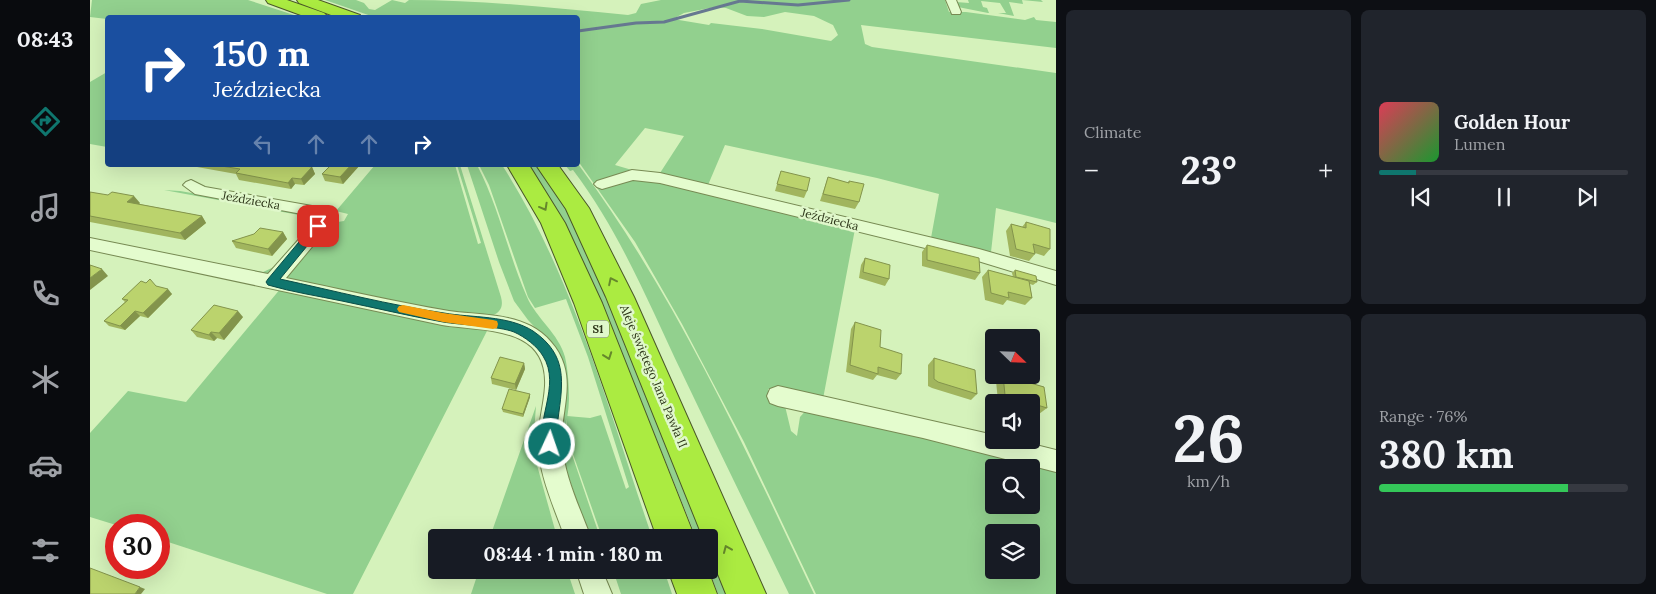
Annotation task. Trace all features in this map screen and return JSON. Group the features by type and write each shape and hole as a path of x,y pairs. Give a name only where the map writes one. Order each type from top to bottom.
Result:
{"highway":[{"path":"274,0 316,15"},
{"path":"304,0 346,15"},
{"name":"S1","path":"519,167 553,223 588,303 673,529"},
{"name":"Aleje świętego Jana Pawła II","path":"548,167 577,208 620,297 746,594"},
{"path":"691,579 697,594"}],"street":[{"path":"951,0 956,12"},
{"name":"Jeździecka","path":"602,184 632,175 660,178 979,255 1056,278"},
{"name":"Jeździecka","path":"190,185 200,191 312,212 319,216 320,222 314,232 272,282"},
{"path":"90,244 194,264 443,318 515,327 540,344 551,359 556,378 550,444 558,477 575,529"},
{"path":"778,396 923,428 1056,461"},
{"path":"592,579 598,594"}],"green space":[{"path":"92,0 248,0 294,15 105,15 105,19 90,17"},
{"path":"325,0 356,0 364,3 369,9 375,10 392,0 405,3 409,0 437,0 628,15 636,13 641,4 661,0 945,0 949,12 966,12 1025,20 1034,17 1036,20 1056,22 1056,48 861,25 865,44 872,47 1056,73 1056,223 996,208 991,252 931,238 939,194 877,178 725,145 708,185 660,173 684,136 645,128 615,165 632,170 637,177 855,229 823,399 768,389 769,399 785,406 791,431 797,436 800,417 809,407 1030,459 985,459 985,514 1040,514 1040,461 1056,465 1056,594 816,594 744,442 682,324 635,242 580,164 580,15 368,15","holes":["715,7 726,8 747,16 764,17 785,12 814,16 833,25 838,35 831,41 762,29 711,23 709,25 673,19 684,13"]},
{"path":"968,0 1022,0 1023,4 1009,2 1014,16 998,13 1006,13 1000,3 981,1 983,7 987,8 989,13 958,7 956,2 969,3"},
{"path":"1022,0 1041,0 1043,2"},
{"path":"105,73 105,147 90,144 90,82"},
{"path":"373,167 456,167 478,244 481,243 458,167 461,167 501,297 501,308 491,316 476,319 291,280 287,276 325,224 344,221 348,214 336,211"},
{"path":"468,167 478,167 485,181 527,297 553,333 565,357 569,394 566,437 597,529 586,529 564,463 547,340 528,320 514,301"},
{"path":"480,167 503,167 527,208 549,252 588,346 649,529 599,529 567,437 567,416 590,418 601,415 626,489 629,487 588,357 566,299 535,308 528,297 489,185"},
{"path":"529,167 540,167 566,208 595,266 704,529 693,529 606,314 556,209"},
{"path":"567,167 580,167 613,214 677,319 734,428 814,594 789,594 619,243 590,194 573,170 570,171"},
{"path":"164,190 180,191 302,212 310,214 315,222 269,273 262,274 253,272 253,270 263,272 274,267 312,223 310,217"},
{"path":"281,288 487,331 353,594 327,594 170,543 170,514 105,514 105,522 90,517 90,433 128,391 186,402"},
{"path":"536,406 535,458 555,529 493,529"},
{"path":"718,563 731,594 718,594 712,579 718,579"},
{"path":"476,579 570,579 575,594 471,594"},
{"path":"616,579 667,579 672,594 621,594"}],"building":[{"path":"228,167 312,167 301,179 292,178 288,183 236,173 240,169"},
{"path":"329,167 349,167 340,177 322,174"},
{"path":"781,171 810,178 807,191 777,184"},
{"path":"828,177 849,183 849,181 864,184 859,202 823,194"},
{"path":"90,192 108,195 112,192 134,196 127,202 202,216 180,233 90,216"},
{"path":"1026,222 1050,229 1050,249 1033,244 1035,254 1016,249 1011,224 1026,228"},
{"path":"260,228 283,232 268,249 232,241 254,234"},
{"path":"927,245 979,258 980,273 927,260"},
{"path":"865,258 890,265 889,279 863,272"},
{"path":"90,265 102,269 90,278"},
{"path":"988,270 1029,281 1032,298 1008,292 1009,298 991,293"},
{"path":"1015,270 1036,276 1037,282 1016,277"},
{"path":"150,279 156,286 168,289 143,313 135,311 120,326 104,321 128,300 122,299 141,281 146,283"},
{"path":"214,305 238,311 219,333 211,332 209,335 191,330"},
{"path":"855,322 881,330 880,347 902,354 901,374 878,367 878,374 850,365"},
{"path":"500,357 524,363 515,384 491,378"},
{"path":"934,358 975,370 977,394 938,382 934,379"},
{"path":"1004,384 1034,384 1044,387 1047,408 1040,406 1040,394 1005,394"},
{"path":"509,389 530,394 523,414 502,409"},
{"path":"90,568 105,574 105,579 119,579 140,587 135,594 90,594"}],"waterway":[{"path":"580,31 636,23 664,22 740,1 798,5 849,0"}],"slow traffic":[{"path":"403,309 443,318 493,324"}],"route":[{"path":"318,226 272,282 443,318 515,327 528,334 548,353 554,365 556,395 551,420 550,444"}]}
